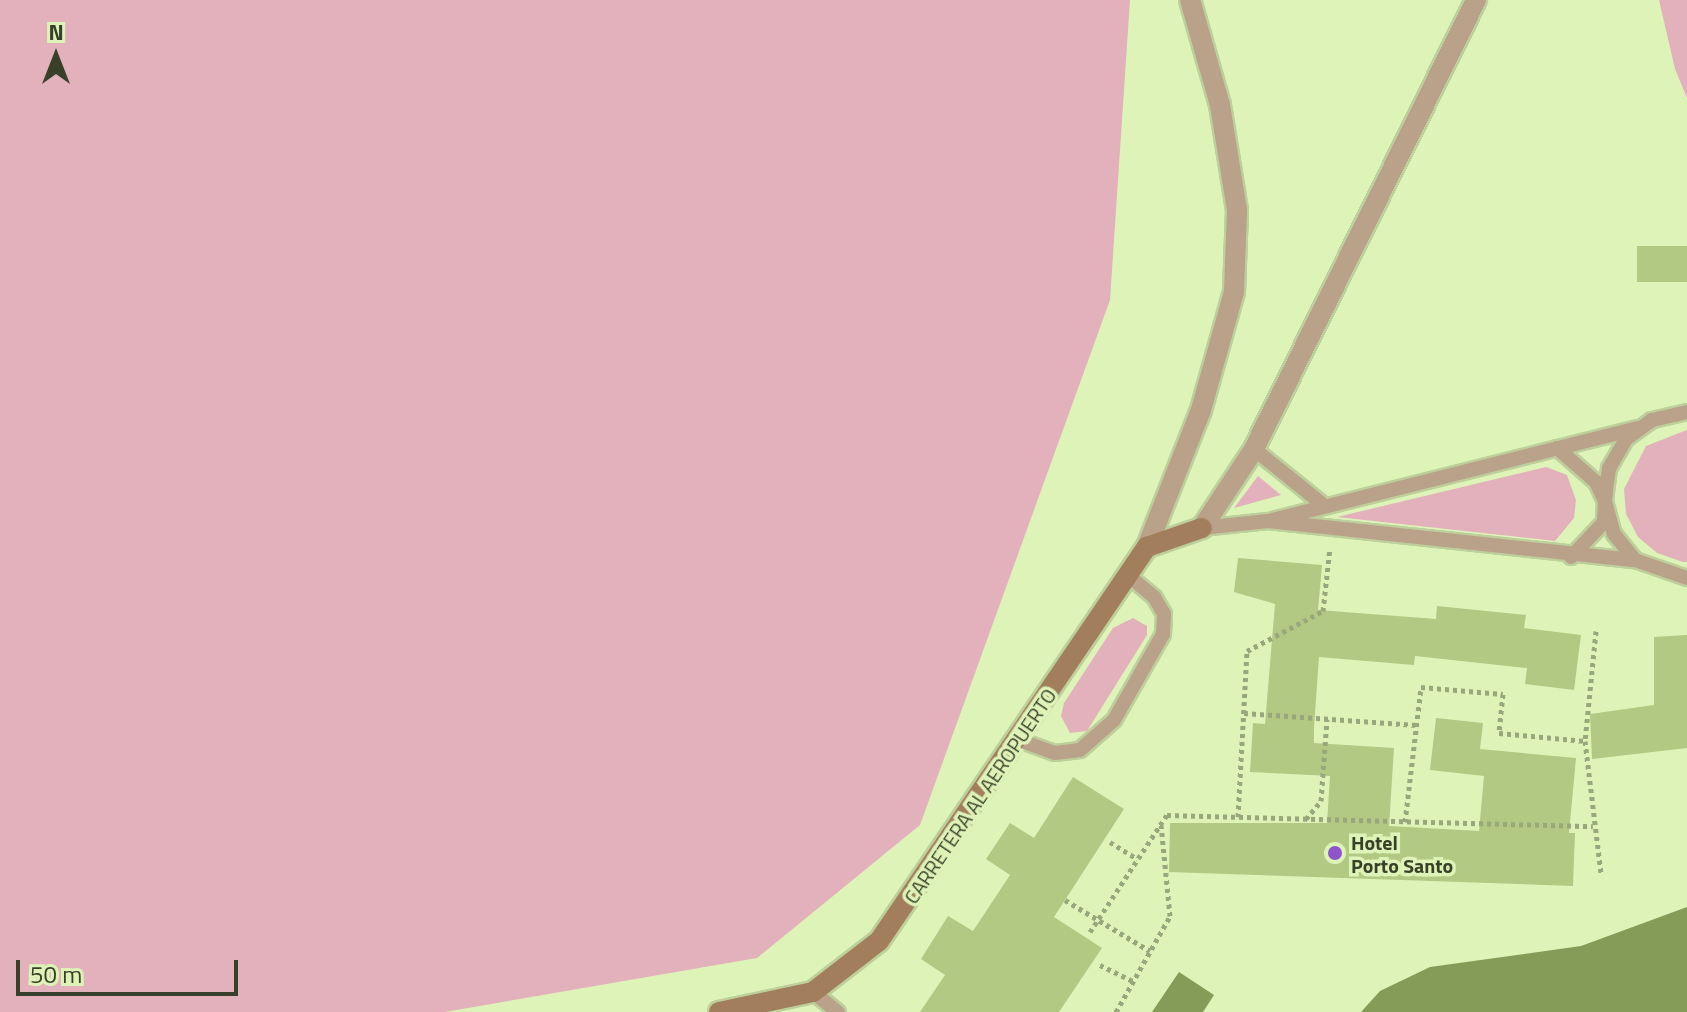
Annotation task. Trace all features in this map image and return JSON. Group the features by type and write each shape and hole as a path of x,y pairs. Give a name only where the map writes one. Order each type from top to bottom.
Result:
{"main road":[{"path":"1147,547 1202,528"},
{"name":"CARRETERA AL AEROPUERTO","path":"719,1012 813,992 879,941 1019,740 1147,547"}],"street":[{"path":"1147,547 1201,410 1234,292 1237,210 1220,105 1190,0"},
{"path":"1202,528 1254,449 1476,0"}],"lane":[{"path":"1202,528 1268,521 1321,503 1638,428 1687,412"},
{"path":"1571,557 1604,522 1609,468 1638,428"},
{"path":"1557,448 1596,482 1614,534 1635,560"},
{"path":"1254,449 1321,503"},
{"path":"1268,521 1571,557 1635,560 1687,578"},
{"path":"1019,740 1055,753 1080,750 1114,720 1163,634 1164,614 1154,597 1129,576"},
{"path":"813,992 838,1012"}],"path":[{"path":"1238,817 1247,651 1323,611 1332,529"},
{"path":"1596,631 1585,741 1601,873"},
{"path":"1405,822 1421,687 1503,694 1499,733 1585,741"},
{"path":"1244,713 1417,725"},
{"path":"1306,819 1321,801 1327,719"},
{"path":"1090,932 1167,815 1593,826"},
{"path":"1116,1012 1170,916 1161,824"},
{"path":"1110,842 1137,859"},
{"path":"1065,900 1150,951"},
{"path":"1100,965 1133,981"}],"shaded area":[{"path":"0,0 1130,0 1110,300 920,825 757,958 445,1012 0,1012"},
{"path":"1659,0 1687,0 1687,98 1675,69"},
{"path":"1687,430 1687,562 1683,562 1657,553 1638,537 1626,514 1624,489 1646,446"},
{"path":"1546,467 1567,475 1576,500 1574,518 1555,541 1337,517"},
{"path":"1258,476 1281,495 1234,508"},
{"path":"1133,618 1147,626 1147,635 1087,731 1070,733 1061,716 1064,703 1113,628"},
{"path":"1687,907 1687,1012 1361,1012 1380,991 1430,967 1581,946"},
{"path":"1179,972 1214,995 1203,1012 1152,1012"}],"building":[{"path":"1637,246 1687,246 1687,282 1637,282"},
{"path":"1238,558 1322,565 1318,610 1436,619 1437,606 1526,615 1524,628 1581,635 1574,690 1525,684 1527,668 1415,656 1414,665 1319,657 1314,727 1314,743 1394,748 1389,826 1479,831 1484,776 1430,770 1436,718 1483,723 1480,749 1576,758 1569,833 1575,833 1573,886 1169,872 1170,823 1327,823 1330,776 1250,772 1253,723 1265,724 1275,604 1234,592"},
{"path":"1687,635 1687,748 1592,759 1590,714 1654,705 1654,637"},
{"path":"1073,777 1124,809 1054,917 1102,948 1059,1012 920,1012 945,975 921,959 948,916 973,931 1010,875 986,859 1010,823 1034,838"}],"place":[{"name":"Hotel Porto Santo","path":"1335,853"}]}
